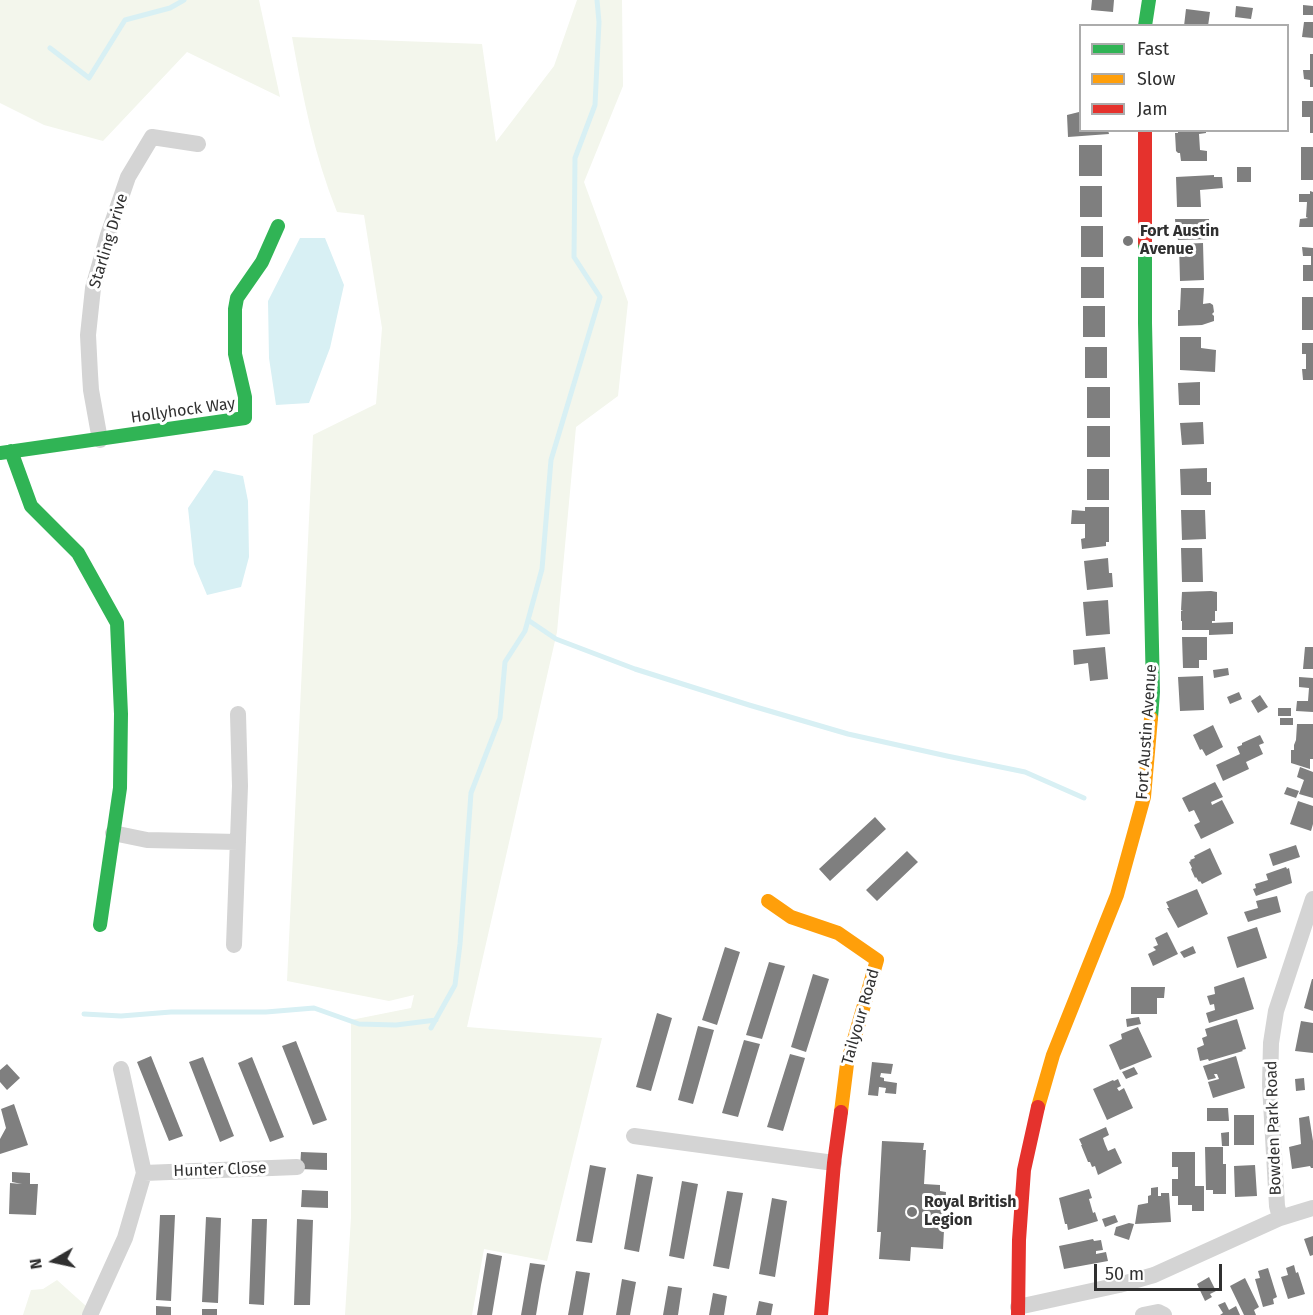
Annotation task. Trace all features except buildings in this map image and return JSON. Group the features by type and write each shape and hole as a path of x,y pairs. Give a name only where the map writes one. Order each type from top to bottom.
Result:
{"street":[{"path":"1145,24 1149,0"},
{"name":"Fort Austin Avenue","path":"1018,1311 1019,1240 1024,1170 1039,1101 1053,1055 1117,895 1144,797 1153,692 1145,323 1145,132"},
{"name":"Starling Drive","path":"100,440 91,390 88,335 93,288 108,235 128,177 152,137 198,144"},
{"name":"Hollyhock Way","path":"100,440 245,418 245,397 235,354 235,309 237,298 262,262 278,226"},
{"path":"100,440 6,452 31,506 78,553 117,623 121,714 120,788 100,925"},
{"path":"234,945 240,786 238,714"},
{"path":"113,832 147,840 238,842"},
{"name":"Bowden Park Road","path":"1280,1218 1277,1206 1270,1085 1271,1043 1276,1011 1313,899"},
{"name":"Tailyour Road","path":"768,901 791,917 838,933 877,960 847,1064 834,1163 821,1315"},
{"path":"90,1315 124,1238 144,1173 121,1070"},
{"path":"634,1136 834,1163"},
{"name":"Hunter Close","path":"144,1173 297,1167"},
{"path":"1018,1311 1043,1308 1154,1275 1280,1218 1313,1208"},
{"path":"1143,1315 1158,1312 1164,1315"}],"shaded area":[{"path":"0,0 259,0 280,97 187,52 103,141 44,125 0,103"},
{"path":"577,0 622,0 623,86 584,182 628,302 618,396 576,427 557,632 467,1027 602,1038 547,1261 484,1249 472,1315 345,1315 351,1217 351,1020 411,1008 414,995 389,1001 287,981 313,435 376,404 382,328 364,215 337,212 316,147 292,37 482,44 496,142 554,66"},
{"path":"57,1280 86,1306 83,1315 23,1315 31,1290 43,1289"}],"water":[{"path":"300,238 325,238 344,285 330,348 309,403 276,405 269,358 268,301"},
{"path":"214,470 243,476 248,501 249,557 241,587 207,595 194,564 188,508"}],"waterway":[{"path":"50,48 89,78 125,20 170,8 184,0"},
{"path":"431,1028 455,985 471,793 500,718 505,662 525,631 542,569 551,460 600,297 574,257 575,158 595,105 599,22 597,0"},
{"path":"528,620 556,639 635,669 848,734 1025,772 1084,798"},
{"path":"84,1014 121,1016 171,1012 266,1012 314,1008 359,1024 396,1025 436,1020"}],"traffic: fast":[{"path":"1145,24 1149,0"},
{"path":"0,453 245,418 245,397 235,354 235,309 237,298 262,262 278,226"},
{"path":"1145,242 1153,692 1151,718"},
{"path":"11,451 31,506 78,553 117,623 121,714 120,788 100,925"}],"traffic: slow":[{"path":"1038,1107 1053,1055 1117,895 1144,797 1151,718"},
{"path":"768,901 791,917 838,933 877,960 847,1064 841,1112"}],"traffic: jam":[{"path":"1145,132 1145,242"},
{"path":"1018,1315 1019,1240 1024,1170 1038,1107"},
{"path":"821,1315 834,1163 841,1112"}],"place":[{"name":"Fort Austin Avenue","path":"1128,241"},
{"name":"Royal British Legion","path":"912,1212"}]}
